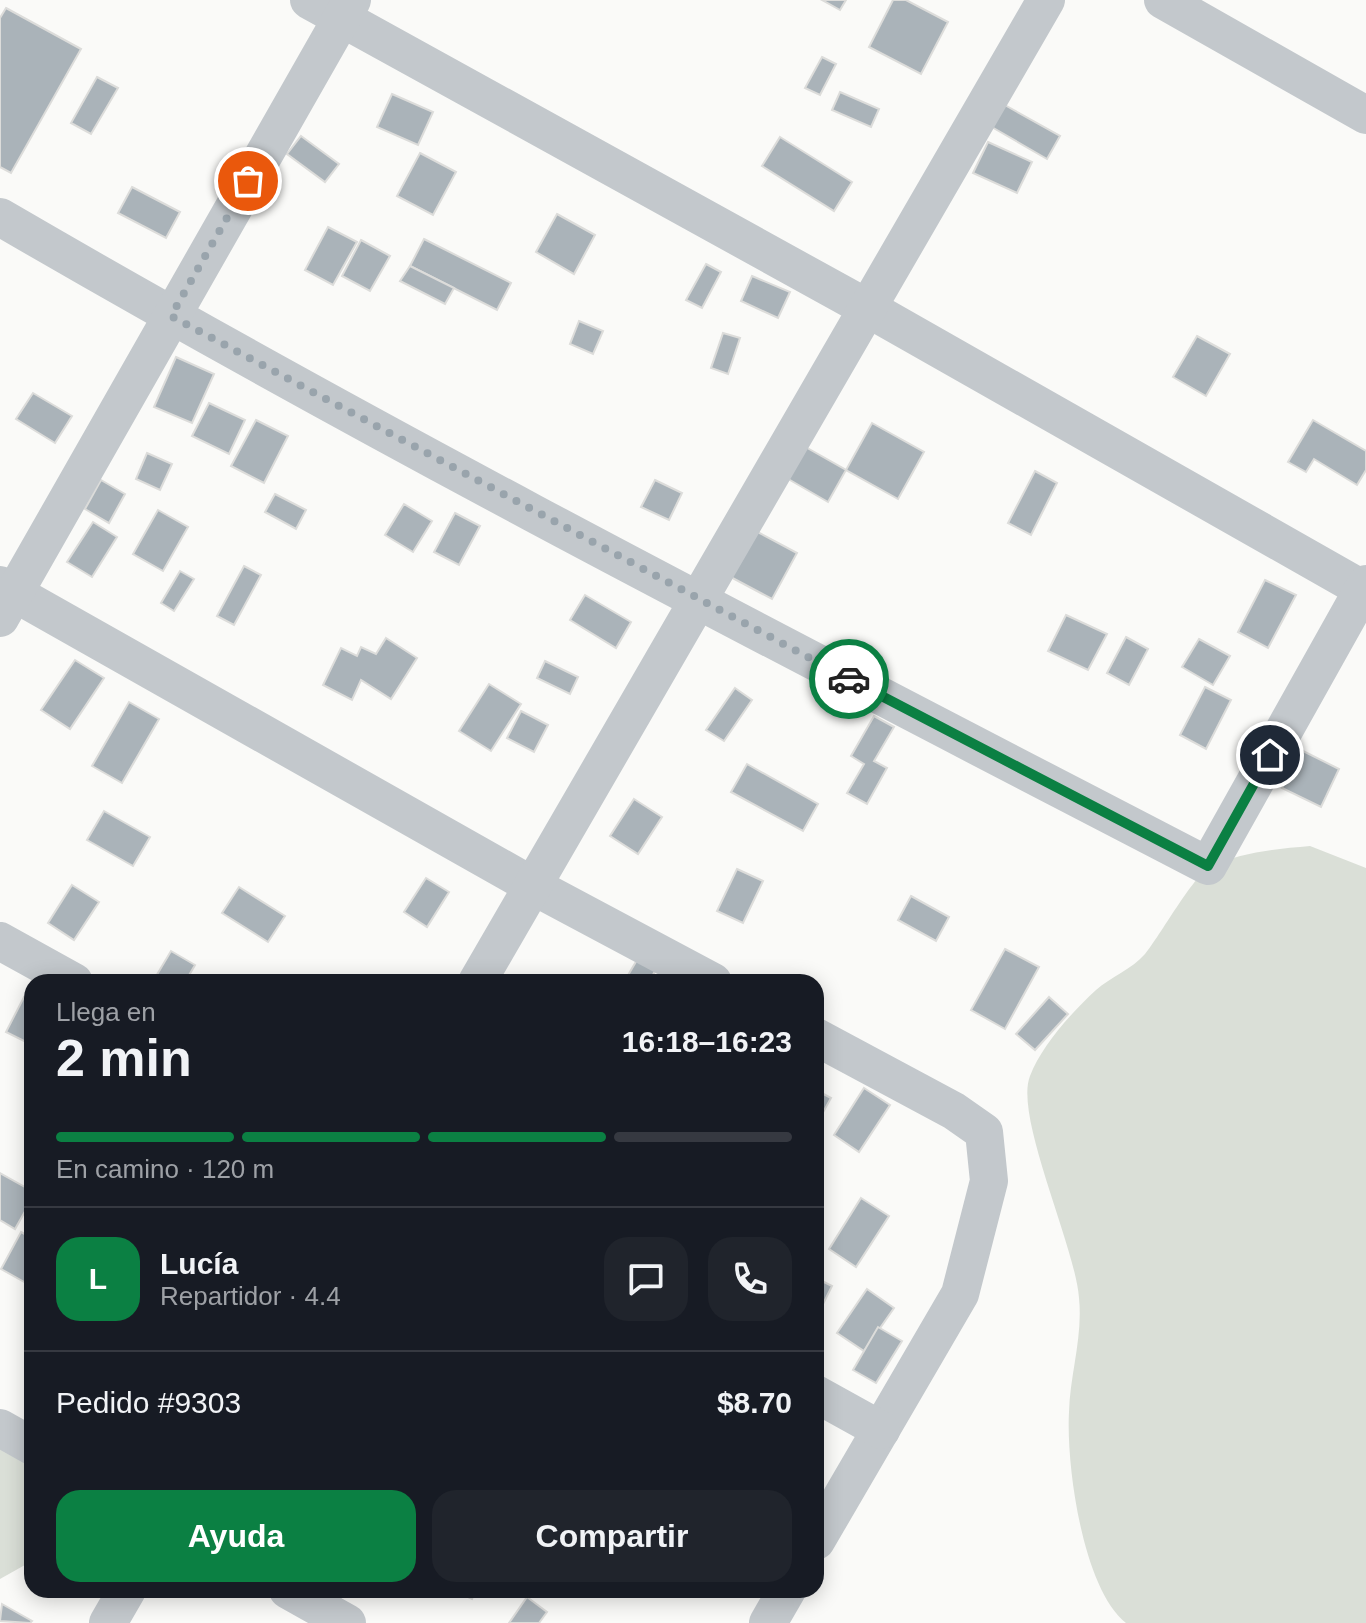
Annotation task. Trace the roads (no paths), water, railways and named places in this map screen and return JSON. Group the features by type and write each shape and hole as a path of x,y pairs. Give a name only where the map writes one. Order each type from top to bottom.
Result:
{"street":[{"path":"482,974 1046,0"},
{"path":"1163,0 1366,115"},
{"path":"0,217 171,316 697,600 1208,866 1365,588 334,6 171,316 5,599 698,974"},
{"path":"0,941 60,974"},
{"path":"824,1041 954,1111 984,1132 989,1181 960,1294 824,1527"},
{"path":"824,1398 881,1430"},
{"path":"0,1428 24,1442"},
{"path":"108,1623 122,1598"},
{"path":"302,1598 347,1623"},
{"path":"768,1623 782,1598"}]}
